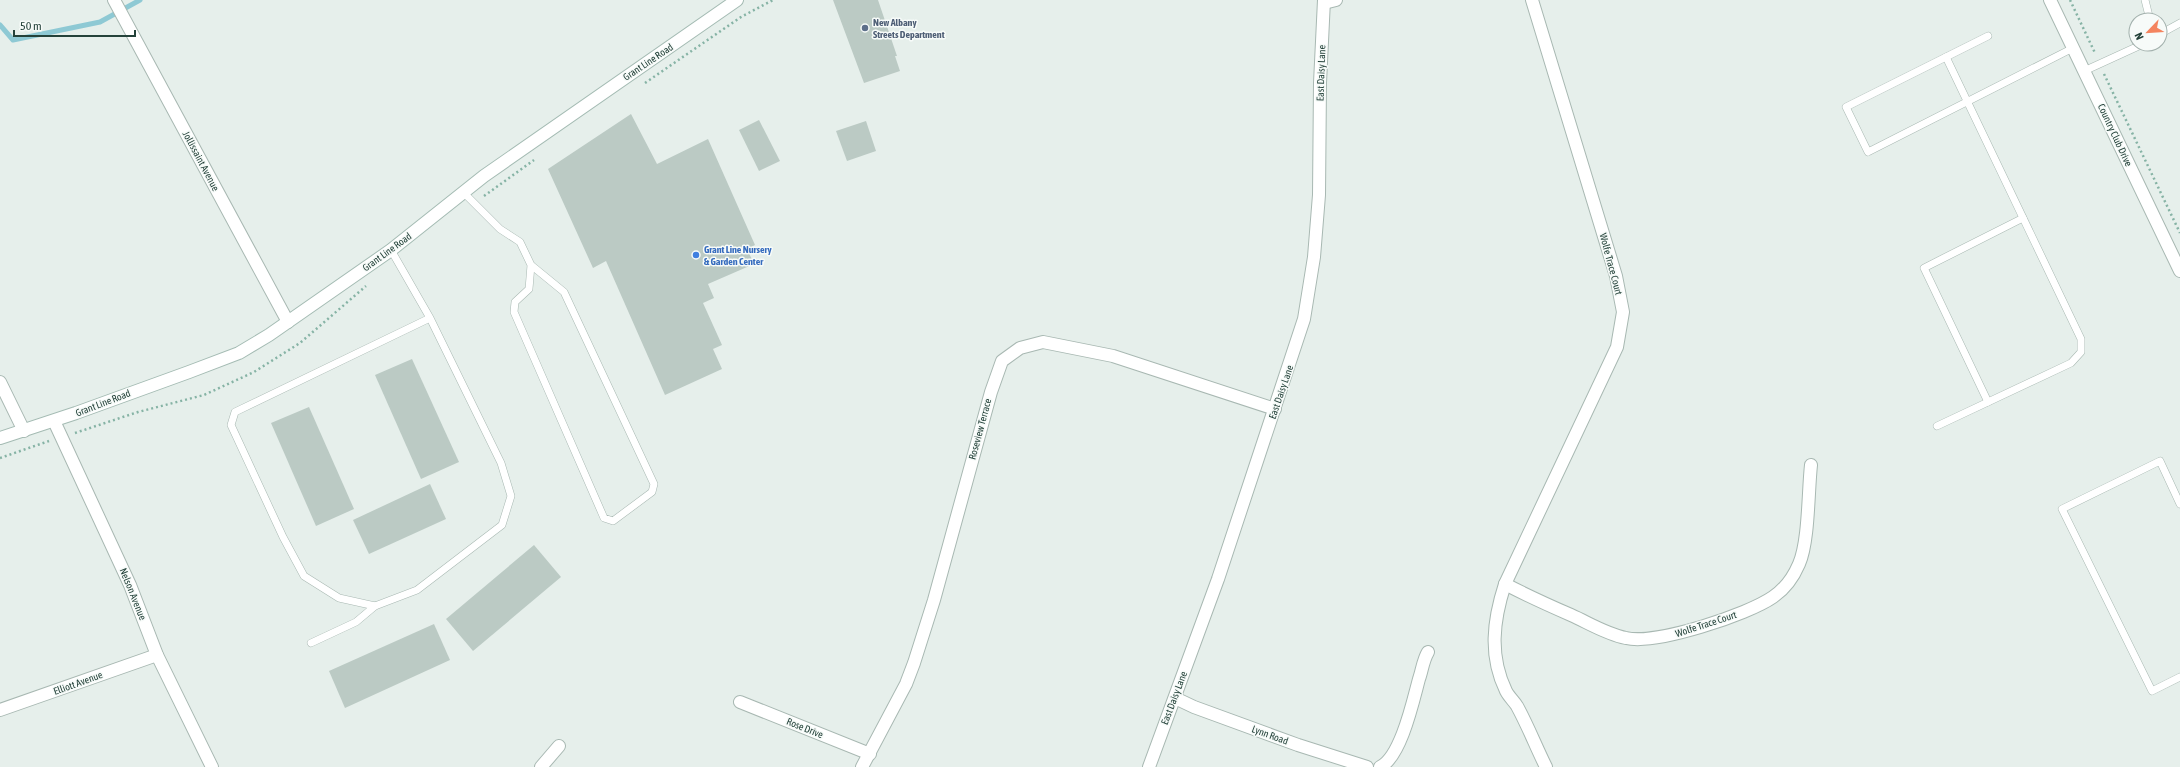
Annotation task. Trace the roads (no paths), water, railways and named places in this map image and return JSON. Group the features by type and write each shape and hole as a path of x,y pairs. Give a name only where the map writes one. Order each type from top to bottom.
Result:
{"street":[{"name":"Jollissaint Avenue","path":"114,0 288,322"},
{"name":"Grant Line Road","path":"0,438 54,421 239,353 288,322 391,250 497,167 738,0"},
{"name":"Wolfe Trace Court","path":"1532,0 1616,276 1623,312 1617,347 1505,584 1494,626 1494,642 1499,671 1507,693 1517,705 1546,767"},
{"name":"Country Club Drive","path":"2050,0 2180,271"},
{"name":"East Daisy Lane","path":"1149,767 1175,698 1275,409 1304,319 1314,257 1319,196 1320,83 1328,1"},
{"name":"Roseview Terrace","path":"862,767 906,684 914,663 934,600 990,392 1002,361 1020,348 1043,342 1113,356 1275,409"},
{"path":"0,382 24,430"},
{"name":"Nelson Avenue","path":"54,421 130,585 156,655 212,767"},
{"name":"Wolfe Trace Court","path":"1505,584 1598,629 1626,638 1640,640 1656,639 1746,610 1773,597 1785,587 1799,564 1804,550 1811,465"},
{"path":"1380,767 1391,758 1399,742 1428,652"},
{"name":"Elliott Avenue","path":"0,710 156,655"},
{"name":"Lynn Road","path":"1175,698 1194,707 1298,745 1367,767"},
{"name":"Rose Drive","path":"740,702 870,754"},
{"path":"541,767 559,746"}],"lane":[{"path":"2145,0 2148,12"},
{"path":"2168,30 2180,23"},
{"path":"1988,36 1846,107 1868,152 2073,48"},
{"path":"2084,71 2128,51"},
{"path":"1937,426 2071,363 2081,352 2081,339 1946,57"},
{"path":"464,192 500,229 520,242 531,265 564,292 654,484 652,492 613,521 604,518 514,312 515,302 528,289 531,265"},
{"path":"1988,402 1924,268 2023,218"},
{"path":"311,643 356,622 375,606 417,590 502,525 511,496 501,463 430,318 391,250"},
{"path":"375,606 339,598 304,576 283,537 231,425 235,412 430,318"},
{"path":"2180,504 2160,461 2062,509 2152,691 2180,677"}],"waterway":[{"path":"0,25 13,40 100,22 140,0"}],"place":[{"name":"New Albany Streets Department","path":"865,28"},
{"name":"Grant Line Nursery & Garden Center","path":"696,255"}]}
